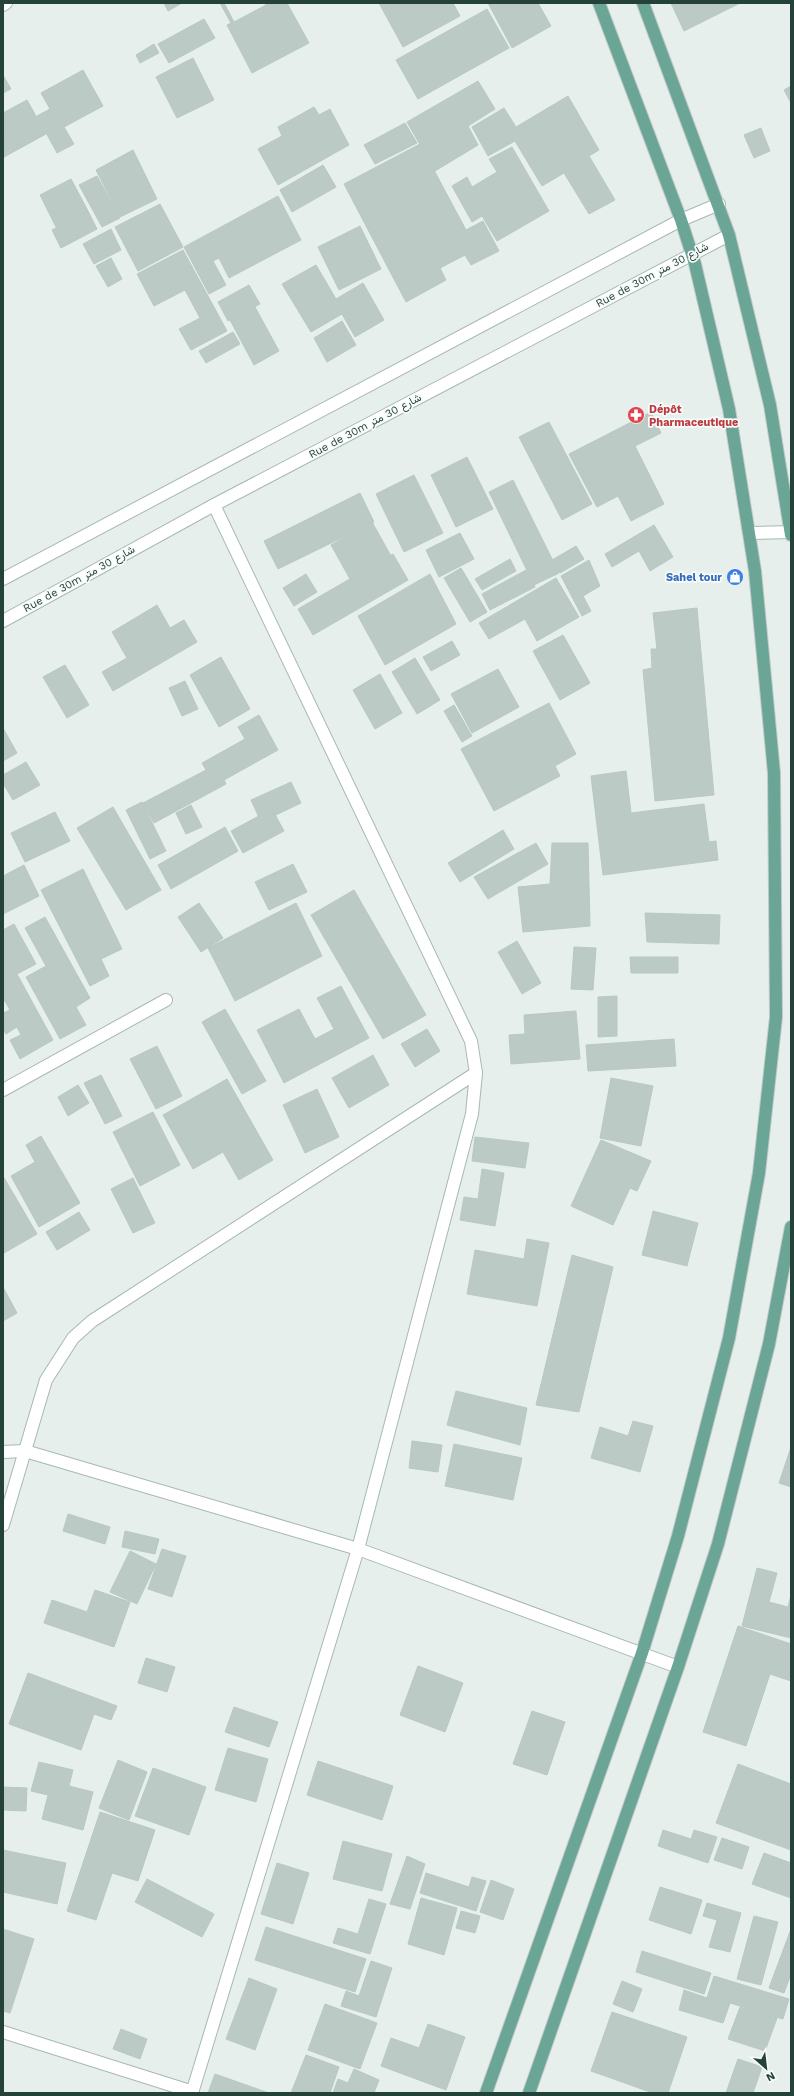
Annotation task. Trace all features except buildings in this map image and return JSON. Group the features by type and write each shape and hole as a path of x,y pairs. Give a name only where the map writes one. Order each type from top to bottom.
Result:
{"main road":[{"path":"486,2093 642,1653 678,1536 729,1338 759,1173 776,1017 774,773 755,571 729,409 692,254 681,220 600,3"},
{"path":"643,3 719,204 729,235 770,405 791,533"},
{"path":"529,2093 678,1667 718,1544 769,1344 791,1227"}],"street":[{"path":"3,579 681,220 719,204"},
{"name":"Rue de 30m شارع 30 متر","path":"3,621 214,505 729,235"},
{"path":"3,2032 193,2093 358,1549 472,1114 476,1073 471,1041 214,505"},
{"path":"749,533 791,533"},
{"path":"3,1090 166,1000"},
{"path":"3,1525 46,1380 73,1338 87,1325 476,1073"},
{"path":"3,1452 25,1451 358,1549 678,1667"}],"place":[{"name":"Dépôt Pharmaceutique","path":"636,415"},
{"name":"Sahel tour","path":"735,577"}]}
